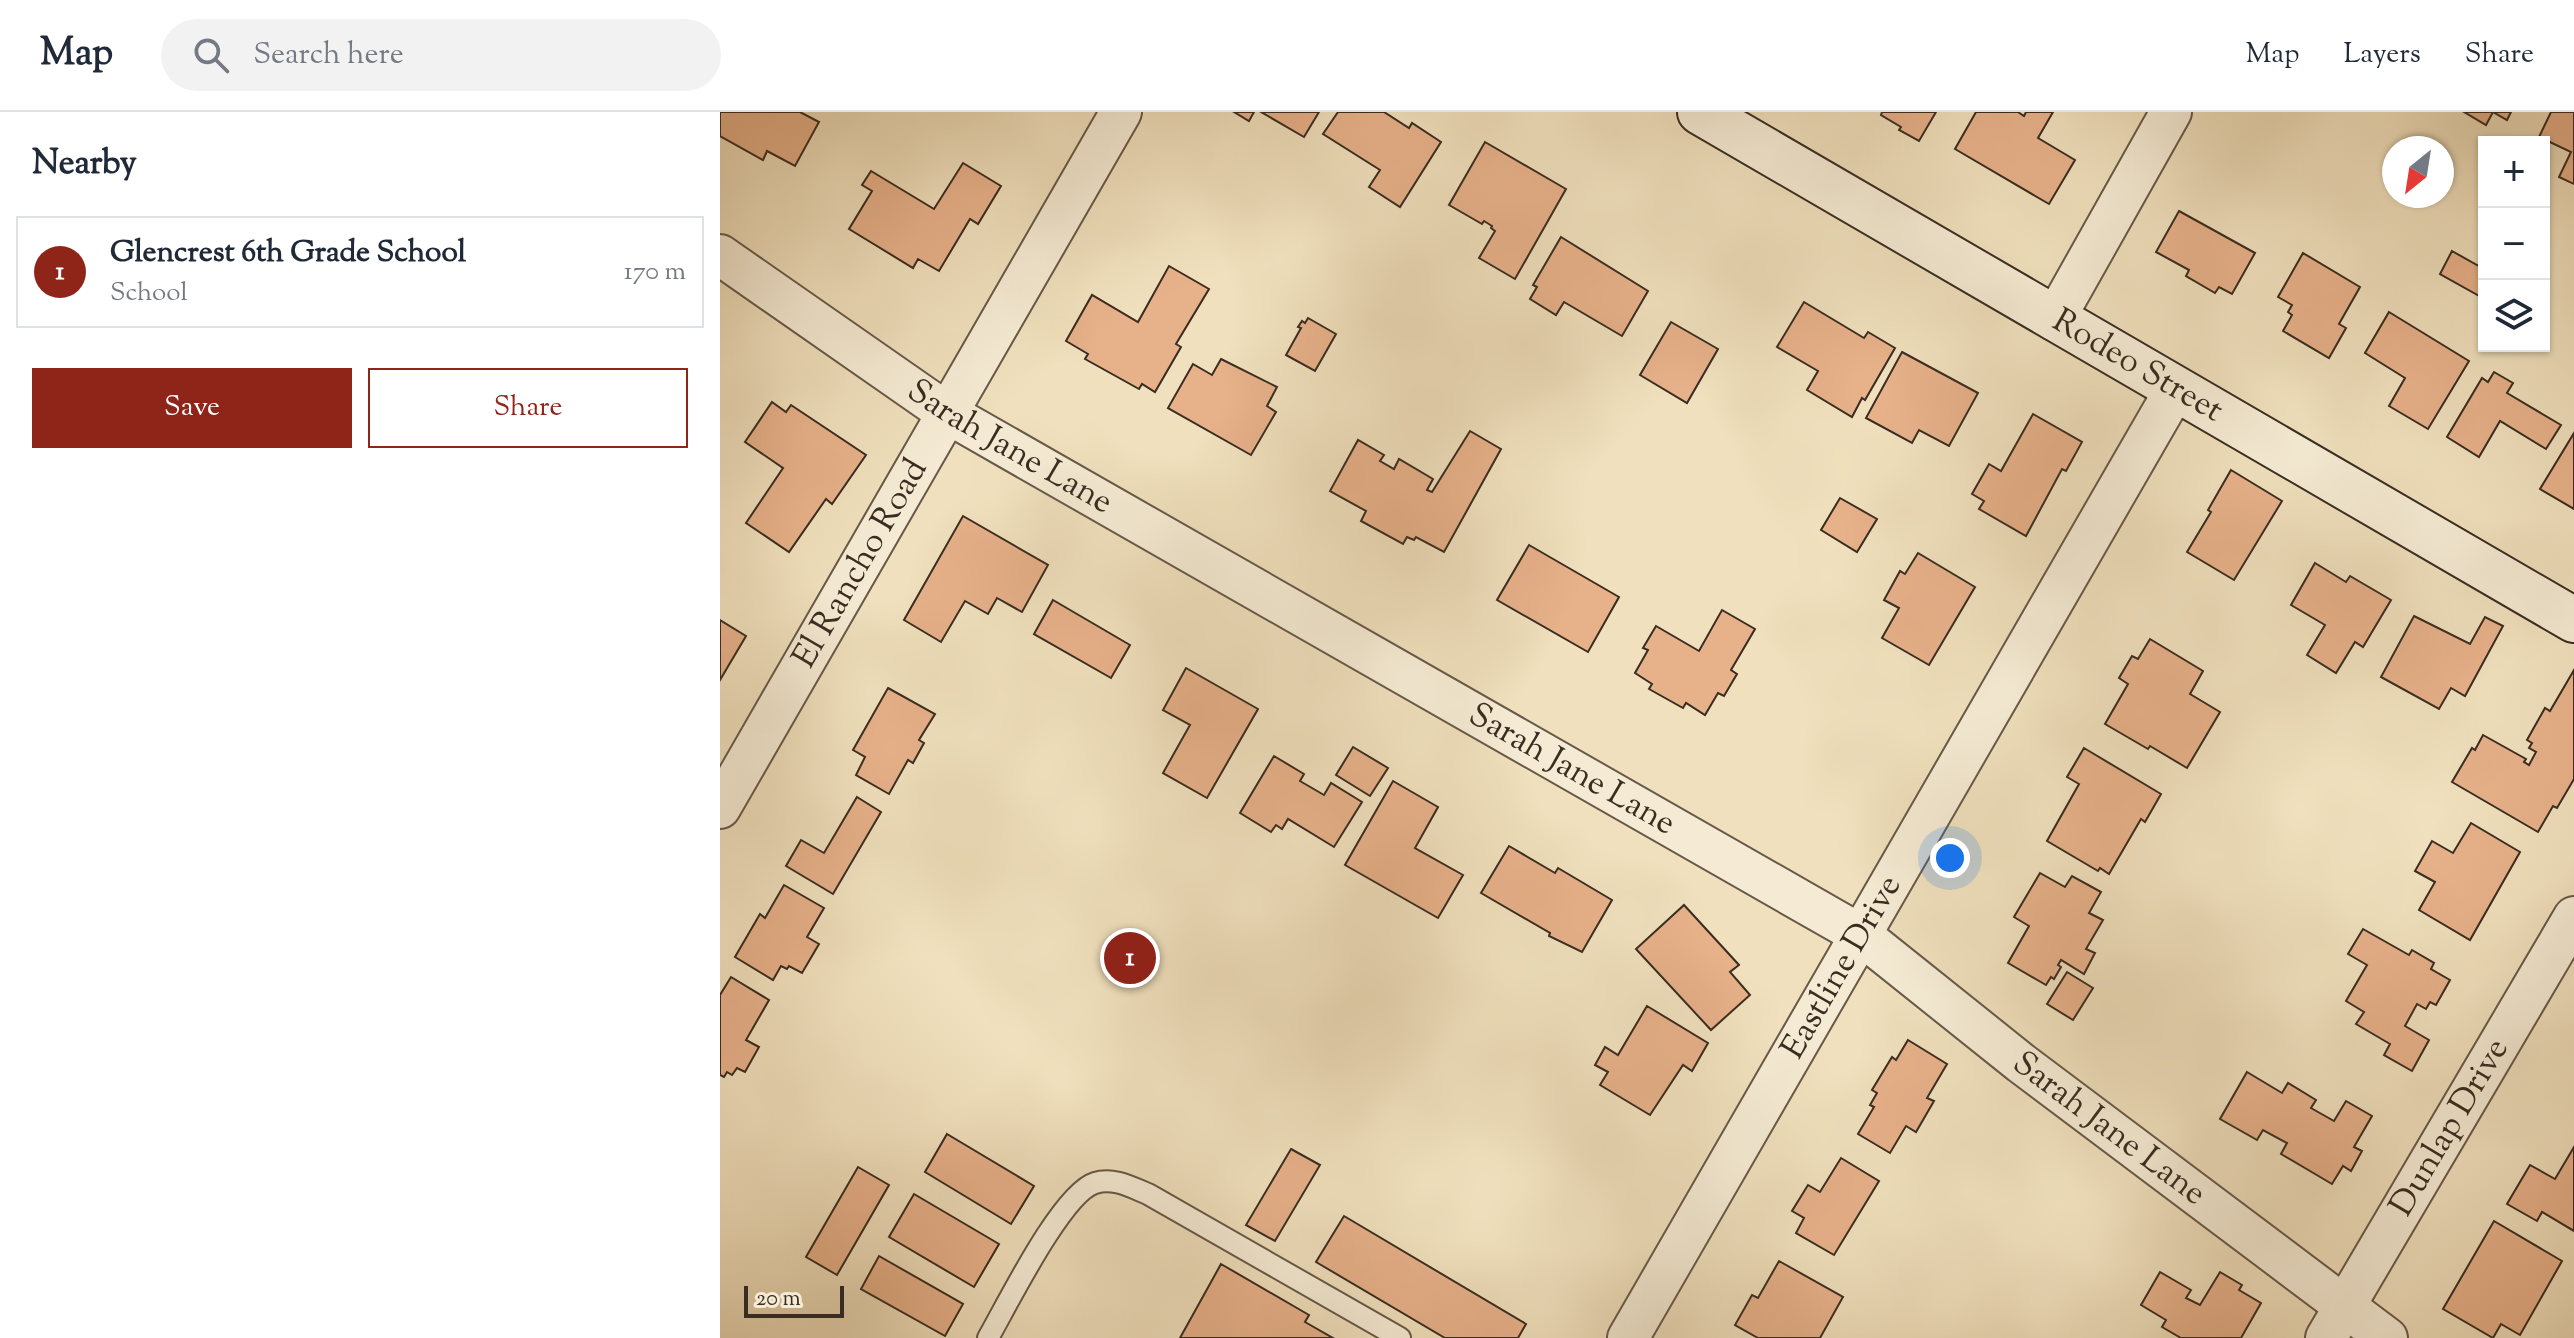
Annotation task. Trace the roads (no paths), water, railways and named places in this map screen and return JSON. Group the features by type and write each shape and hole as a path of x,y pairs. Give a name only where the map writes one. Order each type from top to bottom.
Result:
{"street":[{"name":"El Rancho Road","path":"720,808 1121,112"},
{"name":"Rodeo Street","path":"1700,112 2574,620"},
{"path":"2054,320 2171,112"},
{"name":"Sarah Jane Lane","path":"720,255 947,413 1861,935 2335,1322 2387,1338"},
{"name":"Eastline Drive","path":"1628,1338 2175,390"},
{"name":"Dunlap Drive","path":"2335,1322 2574,917"}],"lane":[{"path":"988,1338 1060,1214 1081,1189 1097,1182 1120,1182 1148,1194 1400,1338"}],"place":[{"name":"Glencrest 6th Grade School","path":"1130,958"}]}
